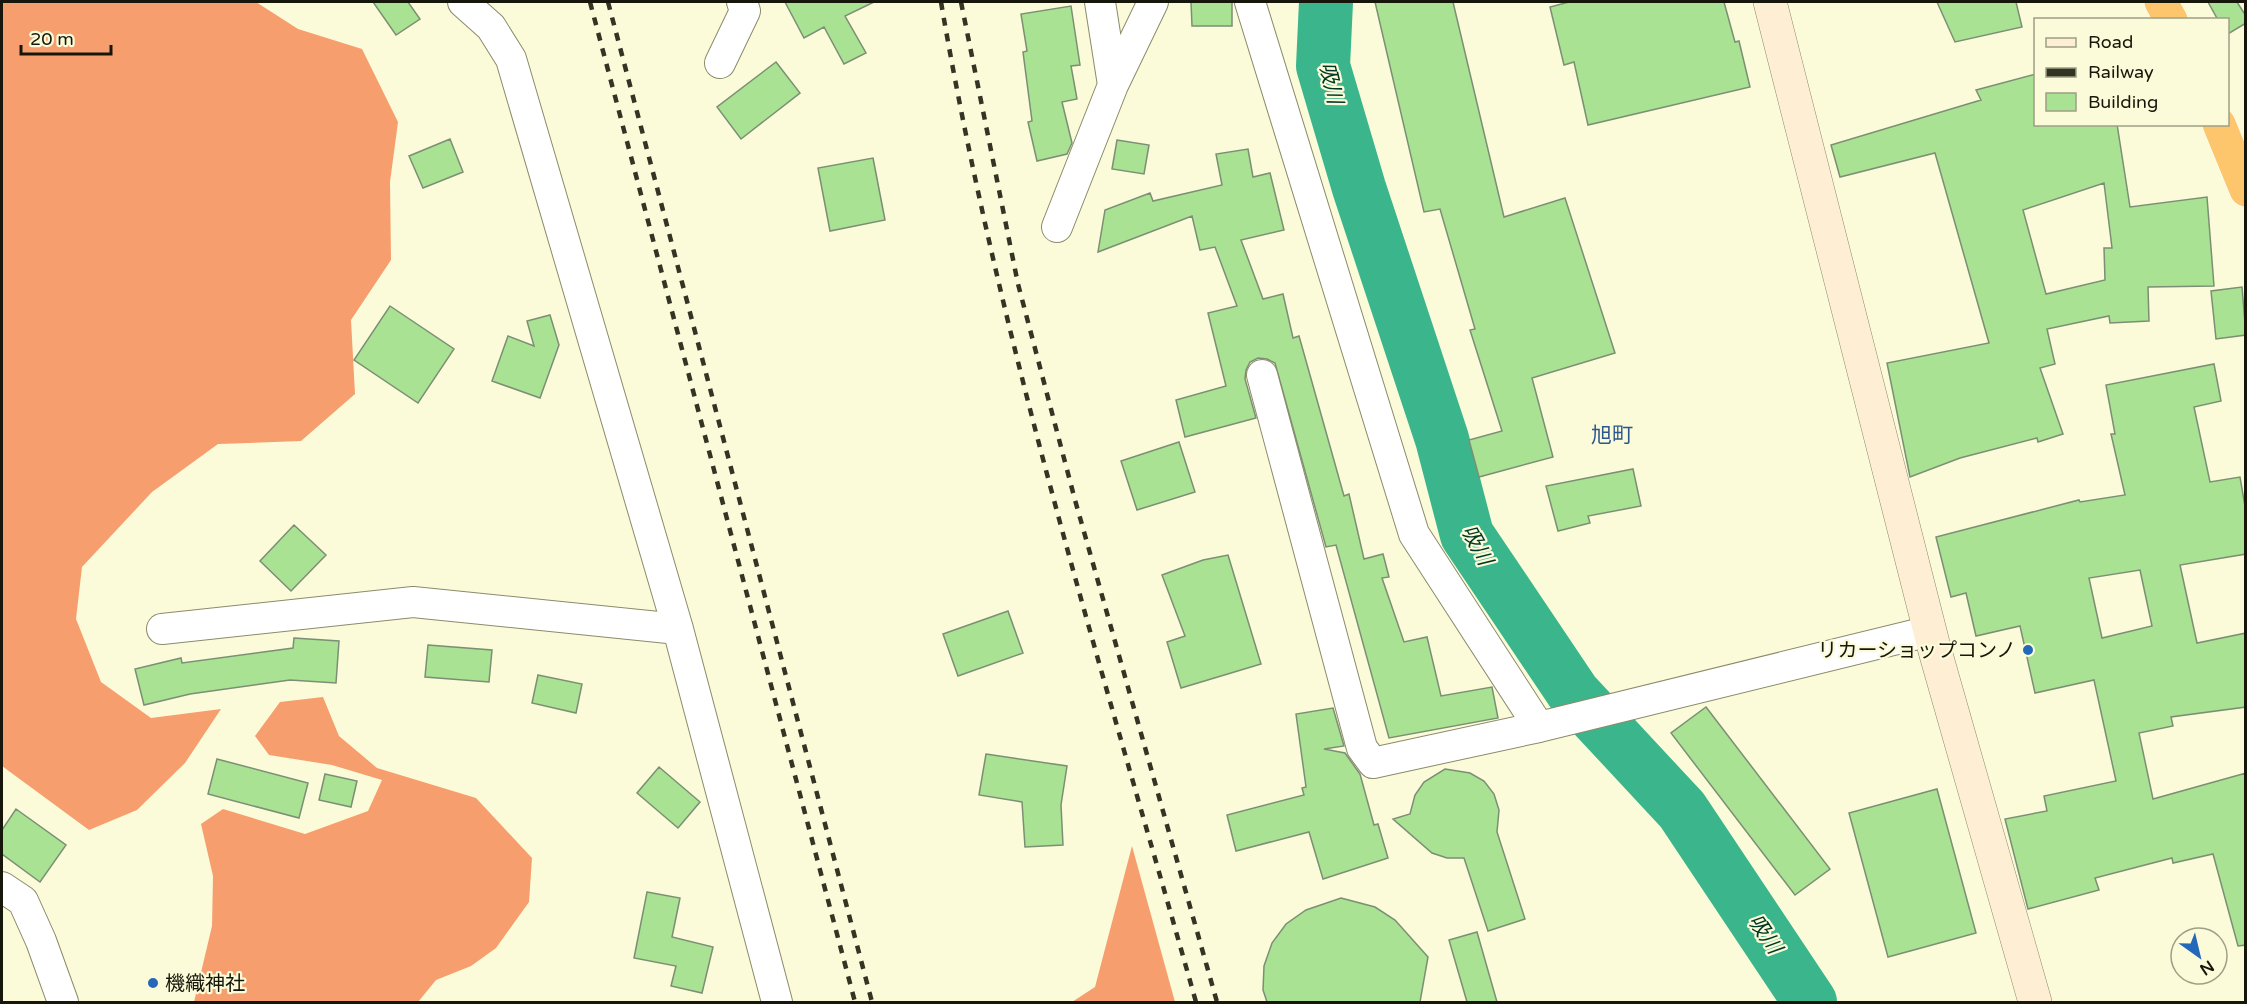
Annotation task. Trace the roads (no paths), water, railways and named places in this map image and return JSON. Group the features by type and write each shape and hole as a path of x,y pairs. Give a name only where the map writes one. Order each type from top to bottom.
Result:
{"highway":[{"path":"2161,2 2170,18"},
{"path":"2232,141 2246,190"}],"street":[{"path":"463,2 491,27 511,59 678,629 777,1002"},
{"path":"720,63 745,11 742,2"},
{"path":"1100,2 1113,85"},
{"path":"1057,227 1113,85 1153,2"},
{"path":"1250,2 1414,534 1551,724"},
{"path":"1770,2 1930,631 2035,1002"},
{"path":"1262,375 1362,748 1373,764 1635,704 1930,631"},
{"path":"162,629 413,602 678,629"},
{"path":"2,887 23,901 41,941 63,1002"}],"waterway":[{"name":"吸川","path":"1326,2 1323,66 1359,188 1442,439 1467,535 1574,694 1682,810 1810,1002"}],"railway":[{"path":"590,2 855,1002"},
{"path":"608,2 872,1002"},
{"path":"941,2 992,255 1023,380 1055,505 1196,1002"},
{"path":"961,2 1018,284 1075,500 1217,1002"}],"place":[{"name":"リカーショップコンノ","path":"2028,650"},
{"name":"機織神社","path":"153,983"}],"district":[{"name":"旭町","path":"1612,435"}]}
